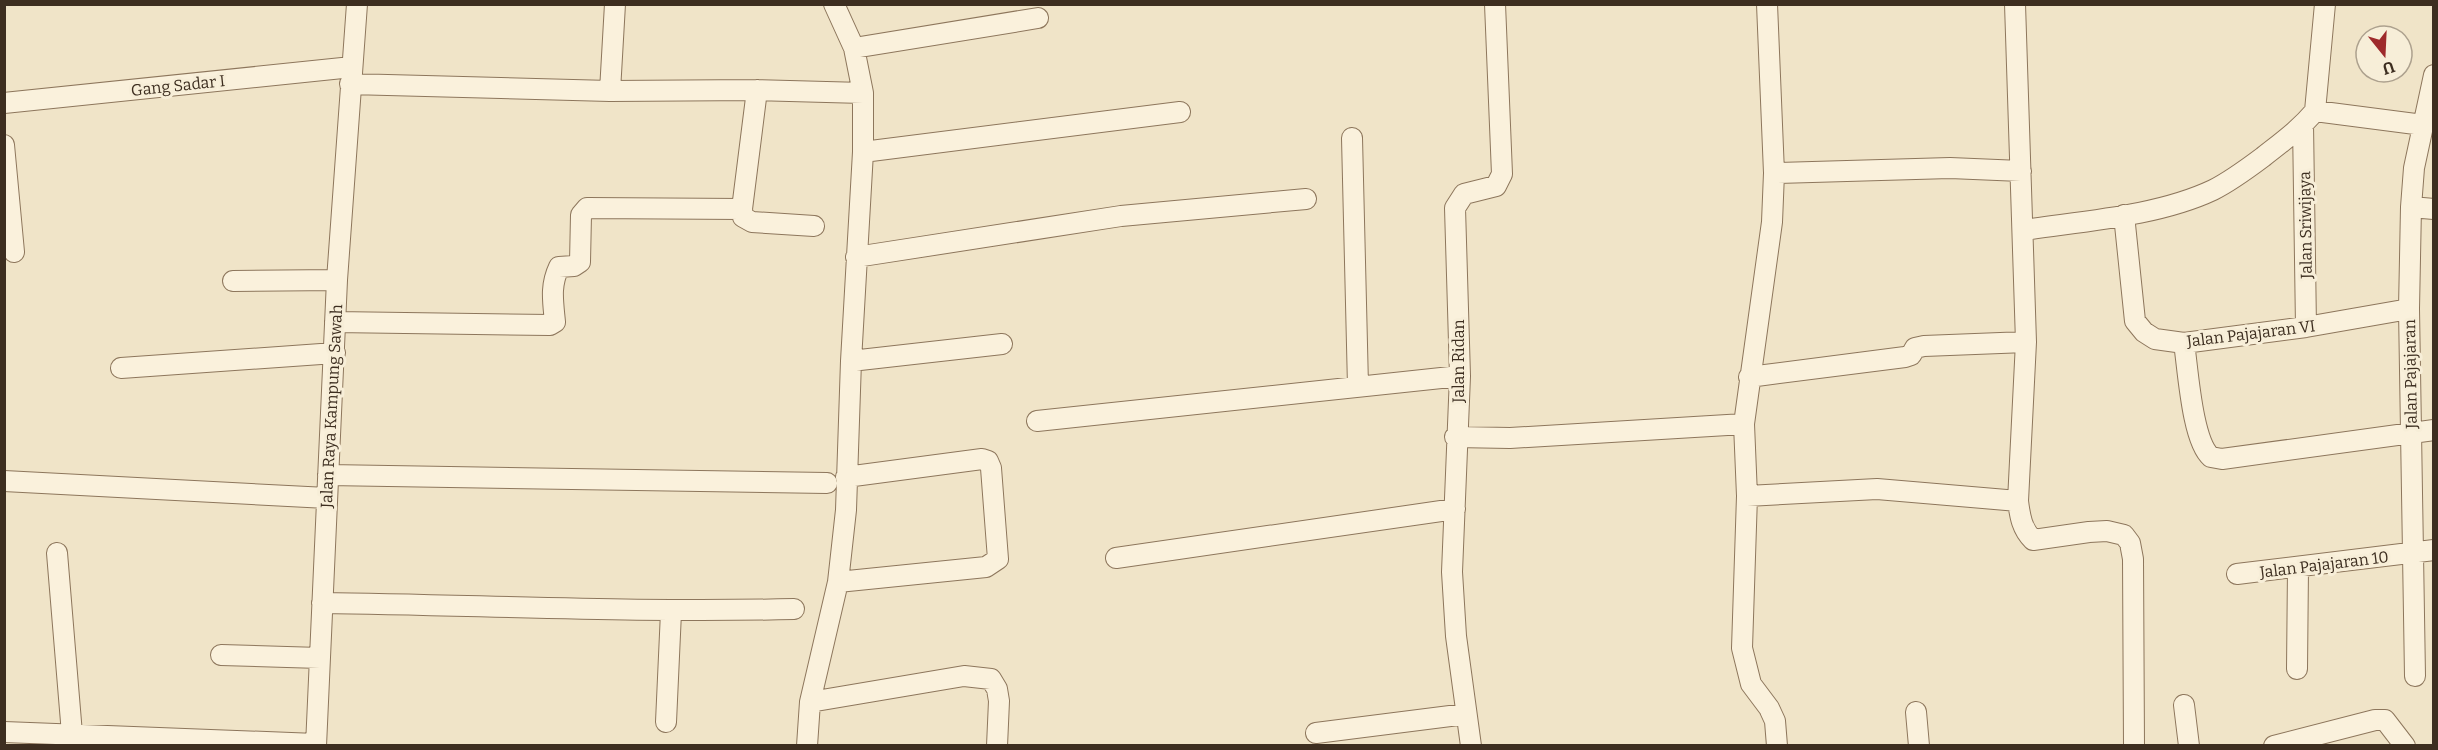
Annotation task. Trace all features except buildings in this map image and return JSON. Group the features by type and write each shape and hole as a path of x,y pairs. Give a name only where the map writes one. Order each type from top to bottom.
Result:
{"street":[{"name":"Jalan Raya Kampung Sawah","path":"316,745 337,280 357,4"},
{"path":"610,91 615,4"},
{"path":"807,746 810,702 838,582 846,510 850,361 862,152 863,93 854,48 834,4"},
{"name":"Jalan Ridan","path":"1470,746 1452,572 1455,437 1460,376 1455,208 1464,194 1496,186 1502,174 1495,4"},
{"path":"1767,4 1773,173 1770,248 1749,377 1744,424 1747,496 1742,648 1751,684 1769,708 1775,721 1777,746"},
{"path":"2014,4 2024,230 2026,342 2018,501 2021,520 2026,533 2033,540 2107,531 2124,535 2130,543 2133,559 2134,746"},
{"name":"Jalan Sriwijaya","path":"2306,327 2309,117 2325,4"},
{"path":"854,48 1038,18"},
{"name":"Jalan Pajajaran","path":"2415,676 2409,309 2411,207 2414,168 2423,125 2431,104 2433,75"},
{"name":"Gang Sadar I","path":"4,103 351,76 610,91 757,90 863,93"},
{"path":"757,90 742,209 743,217 752,222 814,226"},
{"path":"862,152 1180,112"},
{"path":"2024,230 2124,215 2184,201 2212,190 2233,179 2309,117 2423,125"},
{"path":"1352,138 1358,386"},
{"path":"4,145 15,252"},
{"path":"1773,173 1950,168 2021,171"},
{"path":"856,257 1120,216 1306,199"},
{"path":"335,322 550,325 555,322 551,287 554,277 559,267 574,266 580,262 581,215 587,207 742,209"},
{"path":"2411,207 2433,209"},
{"name":"Jalan Pajajaran VI","path":"2124,215 2135,321 2144,332 2155,339 2184,343 2306,327 2409,309"},
{"path":"233,281 337,280"},
{"path":"1749,377 1905,357 1911,355 1915,348 1924,345 2026,342"},
{"path":"2184,343 2198,432 2202,446 2211,457 2222,459 2411,431 2433,430"},
{"path":"850,361 1002,344"},
{"path":"121,368 335,353"},
{"path":"1037,421 1460,376"},
{"path":"1455,437 1510,438 1744,424"},
{"path":"838,582 986,567 998,559 991,468 988,461 982,459 846,477"},
{"path":"328,475 827,483"},
{"path":"4,481 327,498"},
{"path":"1747,496 1877,489 2018,501"},
{"path":"1116,558 1455,509"},
{"name":"Jalan Pajajaran 10","path":"2237,574 2433,550"},
{"path":"57,553 72,734"},
{"path":"2297,669 2298,568"},
{"path":"322,603 568,607 671,612 794,609"},
{"path":"666,722 671,612"},
{"path":"221,655 320,658"},
{"path":"810,702 964,676 991,679 997,689 997,746"},
{"path":"2184,705 2189,746"},
{"path":"1916,712 1919,746"},
{"path":"1316,733 1466,714"},
{"path":"2274,746 2375,720 2385,720 2405,746"},
{"path":"4,732 316,745"}]}
